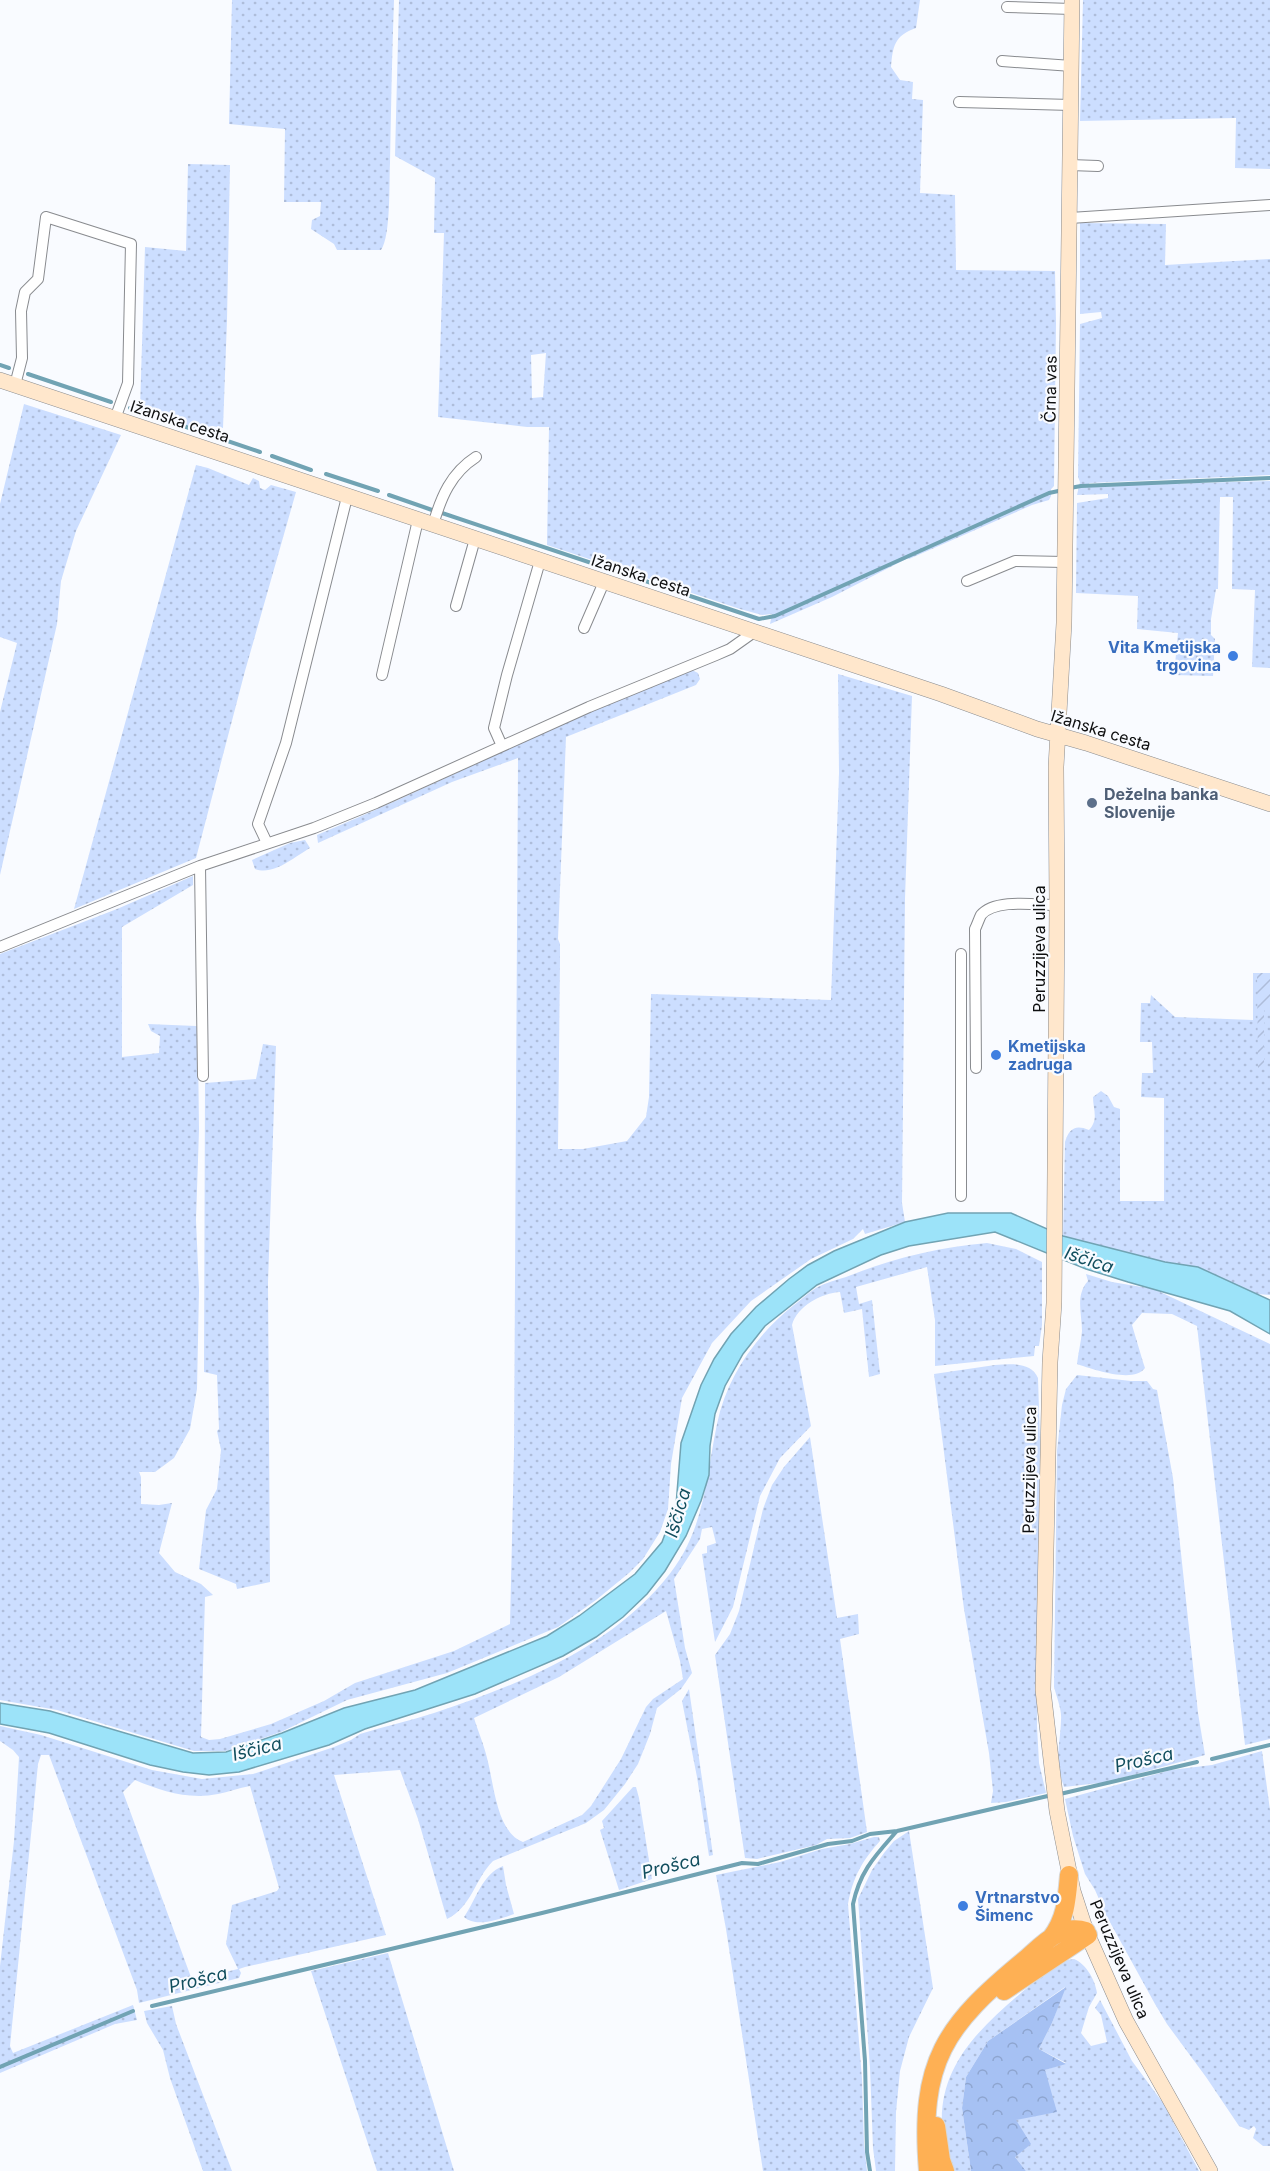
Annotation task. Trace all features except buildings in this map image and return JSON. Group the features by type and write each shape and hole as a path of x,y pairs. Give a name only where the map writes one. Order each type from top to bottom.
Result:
{"highway":[{"path":"1050,1939 1061,1923 1065,1911 1070,1875"},
{"path":"928,2171 926,2107 935,2067 949,2037 965,2015 990,1988 1050,1939 1062,1931 1071,1929 1087,1933"},
{"path":"945,2171 936,2134 936,2113 942,2080 957,2042 977,2016 1000,1994 1087,1933"}],"street":[{"name":"Črna vas","path":"1007,7 1072,4 1063,673 1058,735"},
{"path":"1002,61 1072,66"},
{"path":"959,102 1071,105"},
{"path":"1070,165 1098,166"},
{"path":"1070,218 1270,205"},
{"path":"4,384 22,358 21,311 25,292 38,279 46,217 131,244 128,383 115,419"},
{"name":"Ižanska cesta","path":"4,384 1270,804"},
{"path":"382,675 426,523 440,504 461,467 476,457"},
{"path":"267,843 258,824 286,743 347,497"},
{"path":"456,606 475,539"},
{"path":"501,746 494,728 540,561"},
{"path":"967,580 1015,561 1064,562"},
{"path":"584,628 604,582"},
{"path":"0,947 200,866 314,828 376,803 589,707 730,649 754,632"},
{"name":"Peruzzijeva ulica","path":"1058,735 1054,1303 1050,1362 1043,1690 1052,1777 1070,1875 1087,1933 1126,2021 1210,2171"},
{"path":"200,866 202,1076"},
{"path":"976,1068 975,929 981,916 987,909 999,904 1058,905"},
{"path":"961,954 961,1196"}],"shaded area":[{"path":"232,0 394,0 389,208 381,250 337,250 334,244 311,229 312,220 320,216 321,202 284,202 285,129 229,124"},
{"path":"399,0 920,0 916,28 899,38 891,67 900,80 913,82 912,99 923,100 920,193 955,195 956,270 1055,271 1054,486 1051,489 1049,500 1032,505 908,558 832,597 770,624 772,614 762,615 740,609 547,545 549,427 527,427 438,417 444,233 434,233 435,178 395,156","holes":["546,353 543,397 532,398 531,355"]},
{"path":"1083,0 1270,0 1270,169 1235,168 1236,118 1080,121"},
{"path":"188,164 230,165 223,428 212,426 204,431 140,409 145,247 186,251"},
{"path":"1080,223 1166,224 1165,265 1270,259 1270,475 1089,483 1090,486 1270,481 1270,668 1252,667 1255,590 1232,589 1233,497 1220,497 1218,589 1216,589 1211,619 1211,635 1215,639 1213,676 1174,675 1178,633 1137,629 1138,596 1076,593 1077,503 1108,498 1108,494 1077,495 1080,482 1078,477 1080,324 1102,318 1101,312 1080,314"},
{"path":"24,404 121,435 76,531 61,581 57,624 0,875 0,712 17,643 0,637 0,504"},
{"path":"196,465 249,485 253,478 259,481 260,488 265,490 271,485 296,492 245,671 196,858 74,909"},
{"path":"692,670 698,673 700,679 696,685 566,737 558,939 560,961 558,1149 583,1149 627,1141 646,1117 649,1097 651,994 831,1000 839,773 838,674 912,696 905,899 902,1203 905,1222 865,1234 863,1229 853,1239 811,1259 751,1301 712,1343 682,1398 671,1464 668,1509 660,1532 643,1559 629,1573 558,1627 447,1673 347,1700 281,1732 226,1751 194,1751 57,1710 0,1700 0,954 117,909 193,876 193,885 122,927 122,1057 159,1053 160,1036 151,1031 148,1024 196,1026 201,1029 198,1048 199,1130 196,1220 199,1290 197,1389 190,1429 174,1458 155,1472 139,1472 141,1504 172,1503 159,1553 175,1572 201,1584 213,1595 205,1597 201,1737 209,1740 220,1739 271,1724 324,1701 355,1683 454,1651 510,1624 514,1452 518,758 452,782 318,843 317,835 597,709"},
{"path":"305,840 310,848 284,864 269,870 255,869 252,860 290,843"},
{"path":"1253,973 1270,973 1270,1295 1257,1294 1198,1267 1169,1263 1063,1236 1065,1142 1073,1129 1089,1130 1092,1126 1095,1118 1093,1097 1101,1091 1108,1096 1114,1107 1120,1109 1120,1201 1164,1201 1164,1098 1141,1097 1142,1073 1153,1073 1152,1042 1140,1042 1141,1003 1150,1003 1151,995 1175,1017 1253,1020"},
{"path":"1257,973 1270,973 1270,1007 1264,1007 1264,1068 1258,1068"},
{"path":"263,1044 276,1046 268,1283 270,1582 237,1589 236,1584 199,1569 206,1510 217,1489 221,1450 217,1431 219,1429 217,1375 204,1372 205,1083 256,1079"},
{"path":"987,1243 1016,1249 1042,1262 1042,1325 1039,1346 1035,1346 1034,1356 935,1366 935,1320 927,1267 856,1287 859,1304 872,1300 880,1374 869,1377 862,1309 844,1313 840,1292 818,1298 805,1306 792,1325 811,1426 780,1458 760,1496 733,1607 715,1642 702,1554 707,1553 707,1546 716,1543 712,1527 702,1529 700,1539 674,1579 685,1648 692,1673 681,1689 657,1708 638,1764 625,1784 604,1810 586,1823 493,1861 462,1908 447,1919 418,1819 400,1770 334,1775 386,1935 245,1967 239,1969 241,1973 239,1978 139,2003 137,1990 49,1755 41,1755 38,1764 10,2046 13,2053 133,2005 137,2020 115,2024 0,2073 0,1966 14,1841 19,1757 0,1741 0,1726 41,1735 152,1770 202,1779 253,1774 334,1747 360,1734 466,1702 559,1662 588,1646 615,1627 641,1605 678,1563 696,1526 706,1487 717,1424 728,1389 745,1358 767,1330 794,1305 823,1285 897,1259","holes":["666,1611 683,1679 653,1699 646,1707 621,1759 591,1806 582,1815 523,1842 514,1837 502,1818 486,1753 474,1718 559,1677","135,1780 165,1791 196,1796 218,1794 250,1786 279,1888 277,1891 232,1905 226,1944 238,1969 192,1980 123,1792"]},
{"path":"1086,1274 1112,1282 1154,1289 1270,1344 1270,1739 1245,1745 1197,1326 1172,1314 1142,1313 1132,1325 1145,1368 1140,1373 1112,1374 1077,1364 1082,1331 1080,1298 1088,1281"},
{"path":"1014,1364 1026,1367 1031,1369 1038,1378 1040,1441 1037,1726 1039,1763 1046,1793 991,1803 993,1791 989,1753 964,1609 934,1374"},
{"path":"1077,1375 1147,1381 1153,1389 1157,1390 1173,1478 1198,1713 1205,1755 1108,1782 1064,1787 1058,1760 1061,1712 1054,1687 1057,1451 1066,1389"},
{"path":"810,1437 837,1618 858,1614 859,1634 840,1639 867,1832 850,1838 827,1839 816,1845 757,1859 745,1858 715,1655 730,1634 739,1611 763,1509 772,1485"},
{"path":"689,1689 713,1855 709,1856 682,1701"},
{"path":"1262,1751 1270,1810 1270,2146 1263,2146 1253,2138 1256,2129 1254,2126 1249,2130 1239,2126 1155,2004 1085,1874 1073,1836 1065,1799 1171,1770 1212,1765"},
{"path":"633,1787 636,1787 639,1798 652,1879 619,1890 600,1830 604,1828 602,1821"},
{"path":"909,1831 933,1988 909,2037 900,2071 896,2112 895,2171 876,2171 858,1899 872,1870 884,1853 894,1841"},
{"path":"879,1837 880,1841 859,1870 848,1904 867,2171 763,2171 716,1875 780,1862"},
{"path":"503,1866 514,1914 481,1922 464,1917 485,1881"},
{"path":"388,1953 454,2171 377,2171 311,1971"},
{"path":"1074,1959 1082,1964 1089,1973 1097,1993 1089,2007 1081,2033 1091,2046 1107,2042 1101,2015 1095,2008 1100,2000 1132,2061 1163,2103 1199,2171 1026,2171 1015,2157 1015,2120 1045,2070 1066,2063 1039,2049 1052,2023 1065,1987 988,2041 966,2077 962,2108 971,2171 950,2171 943,2137 943,2105 947,2085 955,2067 977,2035 1005,2007 1051,1967"},
{"path":"172,2006 176,2024 232,2171 203,2171 170,2078 163,2050 147,2023 144,2011"}],"green space":[{"path":"1066,1987 1039,2049 1066,2064 1045,2070 1057,2112 1016,2120 1031,2144 1015,2157 1026,2171 971,2171 962,2108 966,2077 988,2041"}],"water":[{"name":"Iščica","path":"948,1213 1011,1213 1063,1236 1165,1262 1198,1267 1270,1300 1270,1334 1230,1311 1086,1269 995,1232 909,1246 881,1255 817,1285 765,1326 743,1354 725,1386 715,1414 710,1446 709,1475 701,1501 686,1536 665,1571 647,1594 623,1617 596,1637 563,1656 475,1694 365,1729 329,1745 239,1772 209,1775 183,1772 150,1765 49,1733 0,1724 0,1703 50,1711 193,1753 226,1752 344,1708 415,1690 547,1636 579,1616 635,1574 662,1542 676,1505 681,1443 701,1385 714,1359 731,1334 756,1307 808,1265 834,1251 905,1222"}],"waterway":[{"path":"0,365 9,368"},
{"path":"28,374 111,402"},
{"path":"130,408 260,452"},
{"path":"272,456 311,470"},
{"path":"326,474 378,491"},
{"path":"1070,488 1270,478"},
{"path":"442,513 759,619 775,616 1049,493 1063,490"},
{"path":"389,495 432,510"},
{"name":"Prošca","path":"1212,1759 1270,1745"},
{"name":"Prošca","path":"1060,1794 1197,1762"},
{"name":"Prošca","path":"152,2006 742,1863 758,1864 828,1844 852,1841 870,1834 897,1831 1052,1795"},
{"path":"870,2171 867,2152 865,2061 853,1904 864,1873 896,1832"},
{"name":"Prošca","path":"0,2067 133,2011"}],"place":[{"name":"Vita Kmetijska trgovina","path":"1233,656"},
{"name":"Deželna banka Slovenije","path":"1092,803"},
{"name":"Kmetijska zadruga","path":"996,1055"},
{"name":"Vrtnarstvo Šimenc","path":"963,1906"}]}
